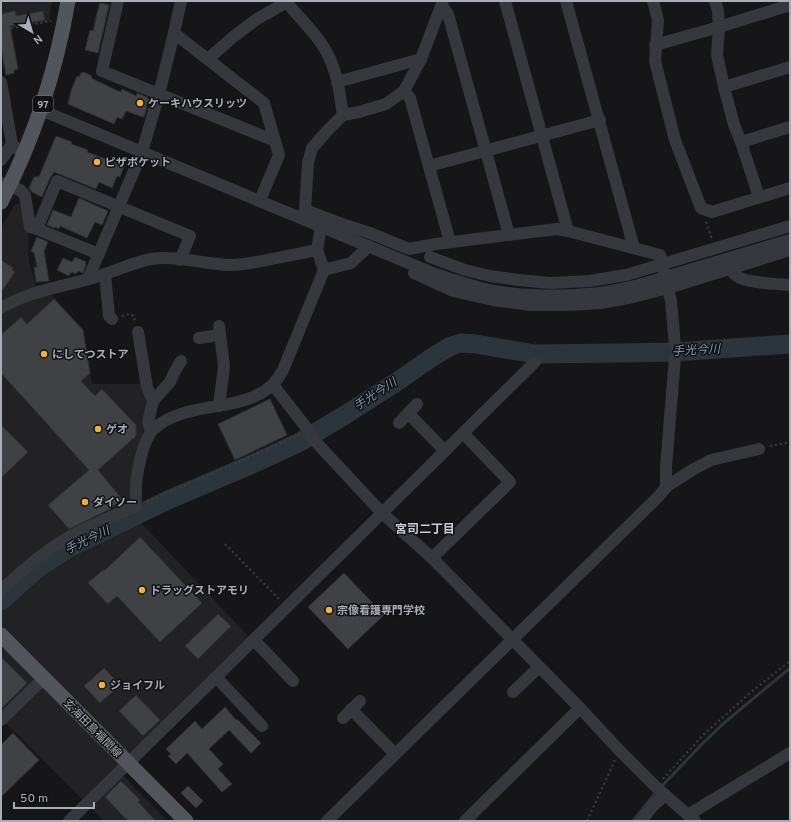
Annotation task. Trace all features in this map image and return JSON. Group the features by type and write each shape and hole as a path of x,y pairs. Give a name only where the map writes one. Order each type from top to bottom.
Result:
{"main road":[{"name":"97","path":"1,202 5,185 23,154 41,110 56,59 68,1"},
{"name":"玄海田島福間線","path":"1,635 186,821"}],"street":[{"path":"118,1 102,71 275,141"},
{"path":"88,279 142,152 159,94 181,1"},
{"path":"505,1 568,231"},
{"path":"566,1 634,248"},
{"path":"653,1 658,20 655,61 675,140 701,208 712,212 790,188"},
{"path":"716,1 719,27 717,55 724,87 734,125 759,197"},
{"path":"208,59 233,37 257,19 287,2 321,43 332,63 343,115"},
{"path":"304,214 308,164 312,148 343,115 386,104 404,91 421,59 442,3"},
{"path":"442,3 448,14 509,235"},
{"path":"656,45 790,5"},
{"path":"174,33 264,103 279,155 260,200"},
{"path":"337,82 421,59"},
{"path":"724,87 790,67"},
{"path":"1,82 12,144 23,154"},
{"path":"404,91 410,98 450,242"},
{"path":"41,110 260,200 370,233 409,249 450,242 557,229 660,255 671,300 675,351 666,467 666,487"},
{"path":"429,166 600,120"},
{"path":"741,142 790,127"},
{"path":"1,160 12,144"},
{"path":"37,229 58,181 190,236 180,260"},
{"path":"5,185 20,190 25,195 30,227 99,254"},
{"path":"304,214 321,226 457,282 486,289 514,293 556,296 620,290 790,240"},
{"path":"1,590 41,556 67,538 79,531 136,506 137,476 144,446 151,431 164,421 202,408 247,400 257,396 273,385 283,370 324,270 316,250 321,226"},
{"path":"430,257 465,270 490,276 550,283 589,281 626,275 790,226"},
{"path":"430,272 430,257 436,244"},
{"path":"324,270 351,262 368,246"},
{"path":"719,247 730,269 737,277 745,280 790,286"},
{"path":"1,308 10,302 39,292 88,279 152,259 230,265 255,262 316,250"},
{"path":"397,258 404,269 453,291 493,300 530,305 569,306 601,303 633,297 668,288 790,250"},
{"path":"105,274 109,316 112,319"},
{"path":"199,338 219,330 224,366 219,406"},
{"path":"138,332 147,387 152,400 148,422 151,431"},
{"path":"152,400 170,382 182,361"},
{"path":"69,821 535,362"},
{"path":"273,385 311,436 382,513 432,558 660,791 692,818 790,753"},
{"path":"399,423 418,404"},
{"path":"408,413 445,451"},
{"path":"432,558 510,482 463,433"},
{"path":"326,821 659,496 666,487 692,470 711,460 758,449"},
{"path":"254,640 293,682"},
{"path":"513,692 539,667"},
{"path":"216,677 262,726"},
{"path":"1,720 44,678"},
{"path":"465,821 580,708"},
{"path":"352,709 395,754"},
{"path":"641,821 653,806 660,791"}],"path":[{"path":"1,30 55,20"},
{"path":"701,208 719,247"},
{"path":"112,319 129,314 134,316 138,332"},
{"path":"136,506 311,436"},
{"path":"758,449 790,442"},
{"path":"225,544 287,607"},
{"path":"660,791 703,735 790,660"},
{"path":"587,821 619,750"}],"shaded area":[{"path":"1,1 52,1 49,21 1,30"},
{"path":"23,203 28,230 29,261 36,287 51,294 83,330 92,384 142,384 149,403 135,472 132,513 250,638 116,768 167,821 104,821 1,718 1,228 15,204"}],"building":[{"path":"100,3 109,5 98,53 85,50 90,30 93,31"},
{"path":"15,11 16,16 43,11 45,20 10,26 18,69 14,70 14,73 6,75 1,48 1,14"},
{"path":"83,72 92,76 91,78 118,91 121,92 122,89 136,96 137,93 147,97 149,99 144,117 126,111 122,119 117,117 114,124 68,104 77,76 79,77"},
{"path":"56,136 72,142 71,144 88,150 87,152 124,166 120,177 117,176 112,188 99,182 96,189 54,172 42,197 32,192 29,188 34,177 39,177"},
{"path":"79,198 108,211 102,225 95,222 87,238 60,226 59,229 47,225 53,210 71,217"},
{"path":"37,237 48,242 44,251 49,281 36,282 34,267 37,267 34,253 31,251"},
{"path":"75,257 86,262 83,273 78,271 76,274 71,272 69,276 57,270 63,258 72,262"},
{"path":"1,260 13,268 12,270 15,272 1,292"},
{"path":"54,299 83,330 90,373 81,381 95,396 102,389 136,425 136,436 98,470 122,499 110,509 69,529 48,505 89,470 1,373 1,335 21,317 27,324"},
{"path":"270,399 287,435 235,460 218,424"},
{"path":"1,425 28,452 1,478"},
{"name":"ドラッグストアモリ","path":"140,537 202,603 160,642 117,596 108,604 88,583 103,570 104,571"},
{"name":"宗像看護専門学校","path":"344,573 384,615 348,649 308,607"},
{"path":"218,614 231,626 198,659 185,646"},
{"path":"1,657 27,683 1,709"},
{"name":"ジョイフル","path":"104,668 120,685 100,703 84,686"},
{"path":"136,695 160,720 143,736 119,711"},
{"path":"225,707 236,720 237,719 261,743 251,753 229,730 209,749 223,764 218,769 232,784 222,792 187,753 176,764 168,756 171,754 166,749 195,721 202,729"},
{"path":"13,733 39,760 1,797 1,745"},
{"path":"121,781 140,800 138,802 156,821 128,821 105,797"},
{"path":"188,786 203,801 196,808 181,793"}],"waterway":[{"name":"手光今川","path":"1,601 38,568 69,548 168,500 300,442 345,415 451,346 461,343 476,344 535,354 675,352 790,344"},
{"path":"661,787 724,723 790,668"},
{"path":"633,821 657,791"}],"place":[{"name":"ケーキハウスリッツ","path":"140,103"},
{"name":"ピザポケット","path":"97,162"},
{"name":"にしてつストア","path":"44,354"},
{"name":"ゲオ","path":"98,429"},
{"name":"ダイソー","path":"85,502"},
{"name":"ドラッグストアモリ","path":"142,590"},
{"name":"宗像看護専門学校","path":"329,610"},
{"name":"ジョイフル","path":"102,685"}],"district":[{"name":"宮司二丁目","path":"425,529"}]}
